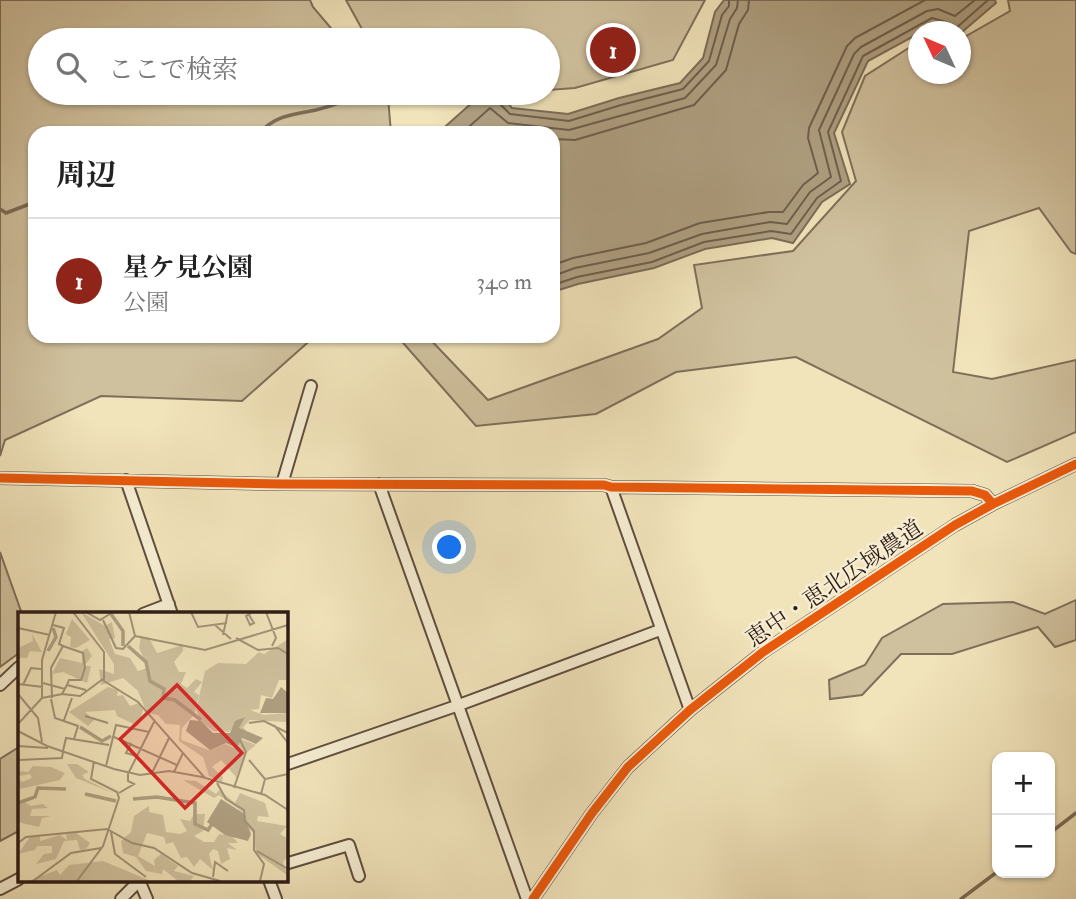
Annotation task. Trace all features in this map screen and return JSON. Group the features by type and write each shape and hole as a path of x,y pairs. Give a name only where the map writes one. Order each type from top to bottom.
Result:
{"street":[{"path":"282,484 311,386"},
{"name":"恵中・恵北広域農道","path":"533,899 592,813 628,767 690,710 763,652 936,538 992,504 1076,464"},
{"path":"0,478 53,481 972,491 985,495 992,504"},
{"path":"126,480 170,609"},
{"path":"379,484 527,899"},
{"path":"611,487 690,710"},
{"path":"287,764 459,705 660,630"},
{"path":"0,685 18,668"},
{"path":"287,863 349,845 359,876"},
{"path":"0,889 18,879"},
{"path":"121,899 139,881"},
{"path":"140,881 147,899"}],"shaded area":[{"path":"0,0 310,0 331,28 28,28 28,105 389,105 390,126 28,126 28,343 307,343 242,401 101,396 5,440 0,456"},
{"path":"346,0 705,0 673,60 575,88 560,89 560,28 361,28"},
{"path":"1008,0 1076,0 1076,254 1071,252 1039,208 969,231 953,372 992,379 1076,360 1076,432 1007,462 796,357 676,372 596,414 476,426 403,343 434,343 488,400 658,339 702,308 694,265 793,251 856,181 842,132 865,76 908,48 908,84 971,84 971,33 1010,11"},
{"path":"0,552 21,612 18,612 18,654 0,667"},
{"path":"1076,600 1076,640 1055,647 1038,627 952,654 901,654 862,695 830,699 829,680 865,665 882,638 943,604 1013,602 1045,614"},
{"path":"18,748 18,832 0,841 0,759"}],"water":[{"path":"724,0 995,0 996,3 971,24 971,21 908,21 908,39 868,61 834,133 850,184 822,202 793,243 772,238 705,249 654,268 560,290 560,126 446,126 470,105 510,105 512,108 568,114 680,83 703,58 715,12"}],"waterway":[{"path":"267,126 293,114 333,105"},
{"path":"0,209 6,213 28,205"},
{"path":"1055,829 1076,813"},
{"path":"961,899 992,876"}],"cycle path":[{"path":"533,899 592,813 628,767 690,710 763,652 955,525 1076,464"},
{"path":"0,478 282,484 604,485 972,491 985,495 993,504"}],"place":[{"name":"星ケ見公園","path":"613,50"}]}
